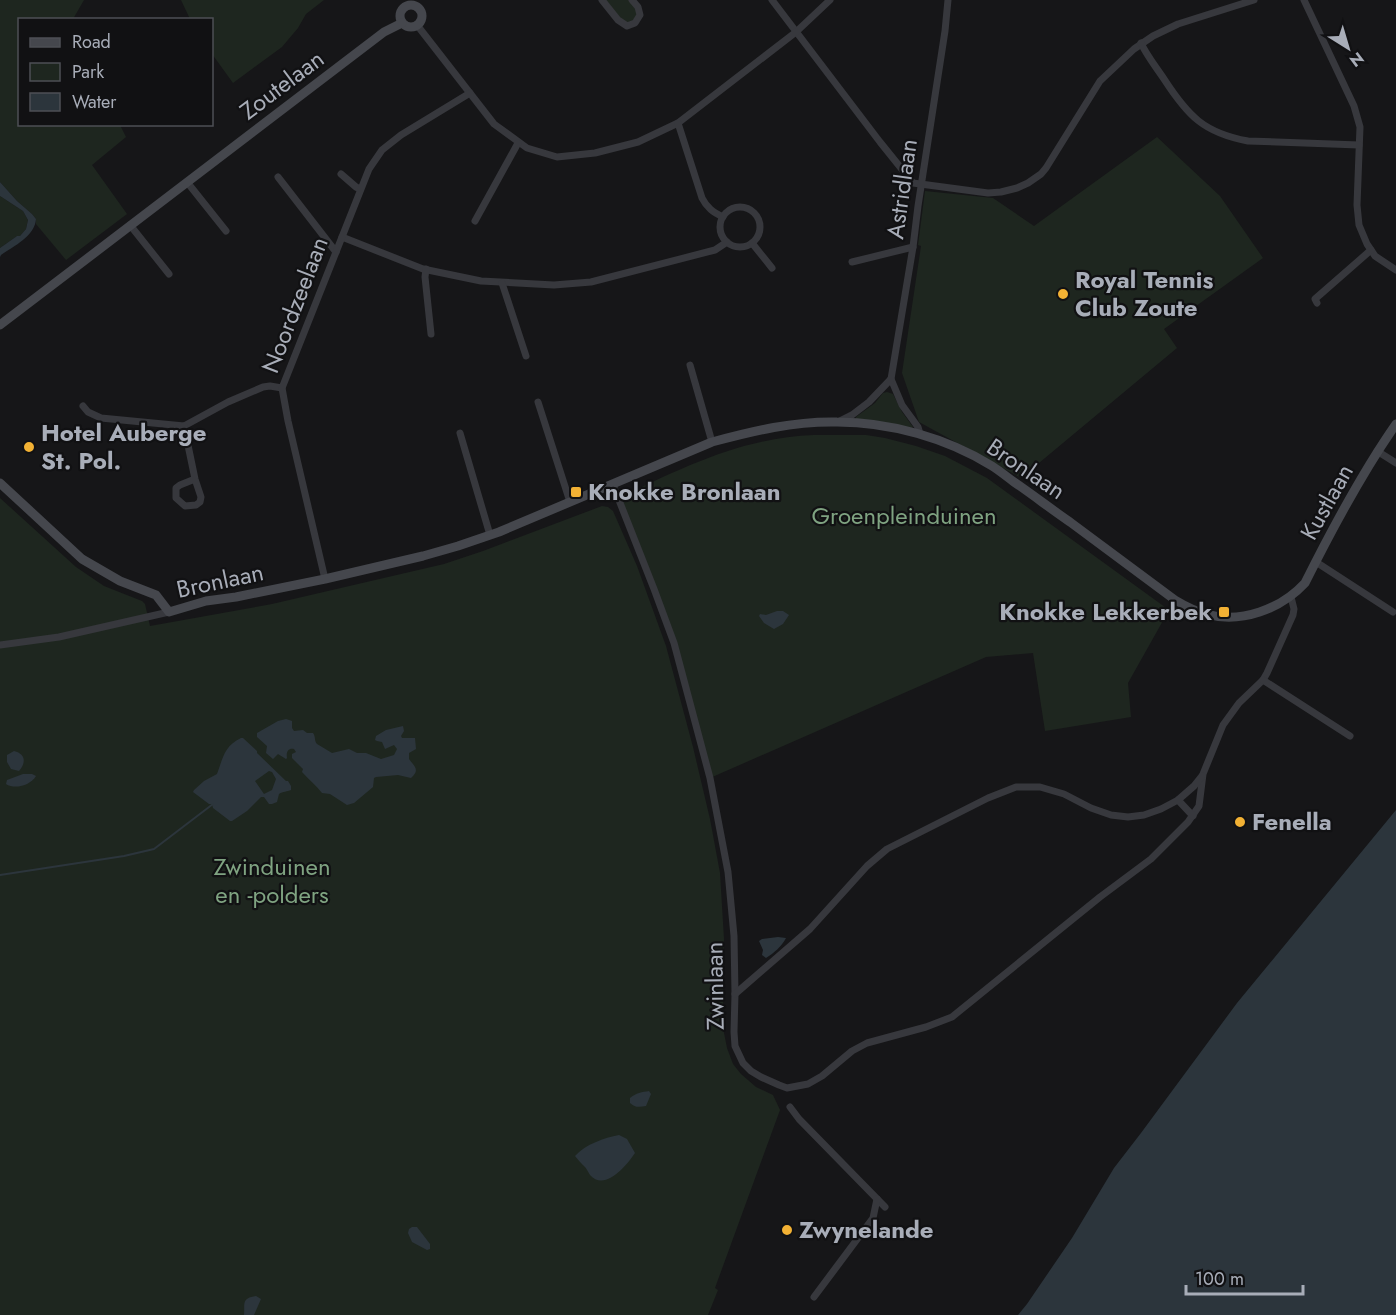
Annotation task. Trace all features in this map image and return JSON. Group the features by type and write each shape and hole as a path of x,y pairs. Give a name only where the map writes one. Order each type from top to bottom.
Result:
{"street":[{"name":"Zoutelaan","path":"0,325 384,32 402,22 400,15 404,7 412,5 419,9 427,0"},
{"path":"602,0 618,20 627,26 635,23 640,15 632,0"},
{"path":"772,0 907,177 914,183 988,193 1017,189 1041,174 1100,81 1141,43 1178,24 1254,0"},
{"path":"417,25 494,124 527,148 557,157 596,153 638,142 678,123 796,32 830,0"},
{"path":"1304,0 1354,106 1360,127 1357,205 1359,225 1375,256 1396,270"},
{"name":"Astridlaan","path":"891,379 949,1"},
{"path":"402,22 409,27 417,25 422,17 419,9"},
{"path":"1141,43 1178,101 1194,118 1212,130 1233,139 1248,141 1359,145"},
{"name":"Noordzeelaan","path":"325,579 282,388 360,189 376,158 411,128 470,93"},
{"path":"678,123 702,198 711,211 723,218"},
{"path":"475,221 518,143"},
{"path":"341,174 360,189"},
{"path":"278,177 336,252"},
{"path":"187,182 226,231"},
{"path":"732,209 751,210 756,214 760,226 757,239 746,246 733,246 727,242 720,231 723,218 732,209"},
{"path":"130,225 169,274"},
{"path":"342,237 426,269 481,281 554,285 591,282 715,250 727,242"},
{"path":"752,243 772,268"},
{"path":"852,262 913,247"},
{"path":"1317,303 1315,299 1371,250"},
{"path":"426,269 431,334"},
{"path":"502,283 526,356"},
{"path":"690,365 712,442"},
{"path":"838,422 869,402 891,379 902,405 918,427 920,434"},
{"path":"83,406 88,412 101,418 184,426 228,402 263,387 282,388"},
{"path":"538,402 570,502"},
{"name":"Bronlaan","path":"0,483 82,559 110,576 156,595 169,612 423,556 490,536 712,442 795,424 838,422 878,425 920,434 950,444 993,466 1175,600 1190,608 1207,615 1238,616 1268,609 1291,597"},
{"name":"Kustlaan","path":"1291,597 1305,583 1377,451 1396,424"},
{"path":"184,426 195,479"},
{"path":"460,433 490,536"},
{"path":"1377,451 1396,463"},
{"name":"Zwinlaan","path":"613,485 674,643 710,778 728,872 734,936 735,1046 743,1063 751,1071 779,1086 788,1088 808,1084 822,1076 852,1051 867,1043 933,1025 952,1017 1100,897 1151,859 1193,816 1199,806 1203,774 1223,725 1231,712 1263,680 1293,615 1291,597"},
{"path":"1316,562 1393,612"},
{"path":"0,645 59,637 169,612"},
{"path":"1263,680 1350,736"},
{"path":"735,994 810,929 867,866 887,849 988,798 1016,787 1040,787 1064,794 1111,815 1128,817 1144,815 1178,800 1194,786 1203,774"},
{"path":"1178,800 1193,816"},
{"path":"790,1107 885,1207"},
{"path":"814,1297 873,1218 877,1199"}],"green space":[{"path":"0,0 84,0 74,18 18,18 18,126 120,126 126,137 92,165 127,214 66,260 36,224 36,219 32,214 0,182"},
{"path":"181,0 324,0 306,14 282,47 233,83 213,55 213,18 190,18"},
{"path":"605,0 629,0 636,9 637,15 631,23 624,22"},
{"name":"Royal Tennis Club Zoute","path":"1157,137 1220,196 1263,258 1164,329 1177,348 1021,478 919,422 902,373 921,246 918,245 925,191 993,198 1034,226"},
{"path":"0,196 23,211 28,220 26,229 20,236 0,248"},
{"path":"883,393 893,394 912,428 856,419"},
{"name":"Groenpleinduinen","path":"866,435 885,438 945,456 987,478 1169,610 1128,683 1131,717 1045,731 1033,653 986,657 710,778 674,643 618,498 689,466 737,448 787,437"},
{"name":"Zwinduinen en -polders","path":"0,498 76,567 104,586 142,601 145,604 150,626 272,604 444,564 602,506 613,511 637,566 666,646 710,819 720,873 724,939 723,1017 727,1048 733,1064 741,1074 756,1087 773,1095 780,1110 715,1288 718,1290 708,1315 0,1315"}],"water":[{"path":"0,182 36,219 32,231 0,257 0,248 20,236 26,229 28,220 23,211 0,196"},
{"path":"783,611 789,615 783,624 774,629 764,623 759,616 760,614 766,615"},
{"path":"286,719 292,721 294,731 303,730 313,733 317,744 332,753 349,749 381,759 394,755 397,749 394,745 385,749 382,742 375,740 376,736 386,730 403,726 402,738 415,738 416,749 409,753 409,759 416,768 415,773 411,778 398,775 376,777 373,787 354,803 347,805 330,794 322,793 302,772 303,769 292,758 292,754 296,752 294,749 288,751 286,759 278,754 273,759 266,753 267,746 257,737 257,733"},
{"path":"243,738 288,781 291,790 279,794 277,802 272,804 261,797 247,811 230,821 213,808 212,804 193,792 204,781 217,774 225,753 235,741","holes":["269,771 276,779 272,790 264,794 255,781"]},
{"path":"14,751 21,754 24,759 19,771 11,769 7,762 7,755"},
{"path":"23,774 36,776 22,786 14,787 6,784 7,780"},
{"path":"1396,810 1396,1315 1018,1315 1072,1238 1114,1168 1237,1003"},
{"path":"778,937 786,938 778,949 766,958 762,955 763,950 759,941"},
{"path":"649,1091 651,1094 646,1106 640,1107 630,1103 632,1096"},
{"path":"619,1135 627,1139 635,1153 627,1164 609,1179 596,1179 575,1156 595,1142"},
{"path":"412,1227 417,1227 430,1244 430,1249 427,1250 412,1242 408,1233"},
{"path":"256,1296 261,1299 254,1315 244,1315 246,1300"}],"waterway":[{"path":"0,875 124,856 154,849 213,804"}],"place":[{"name":"Royal Tennis Club Zoute","path":"1063,294"},
{"name":"Hotel Auberge St. Pol.","path":"29,447"},
{"name":"Knokke Bronlaan","path":"576,492"},
{"name":"Knokke Lekkerbek","path":"1224,612"},
{"name":"Fenella","path":"1240,822"},
{"name":"Zwynelande","path":"787,1230"}]}
